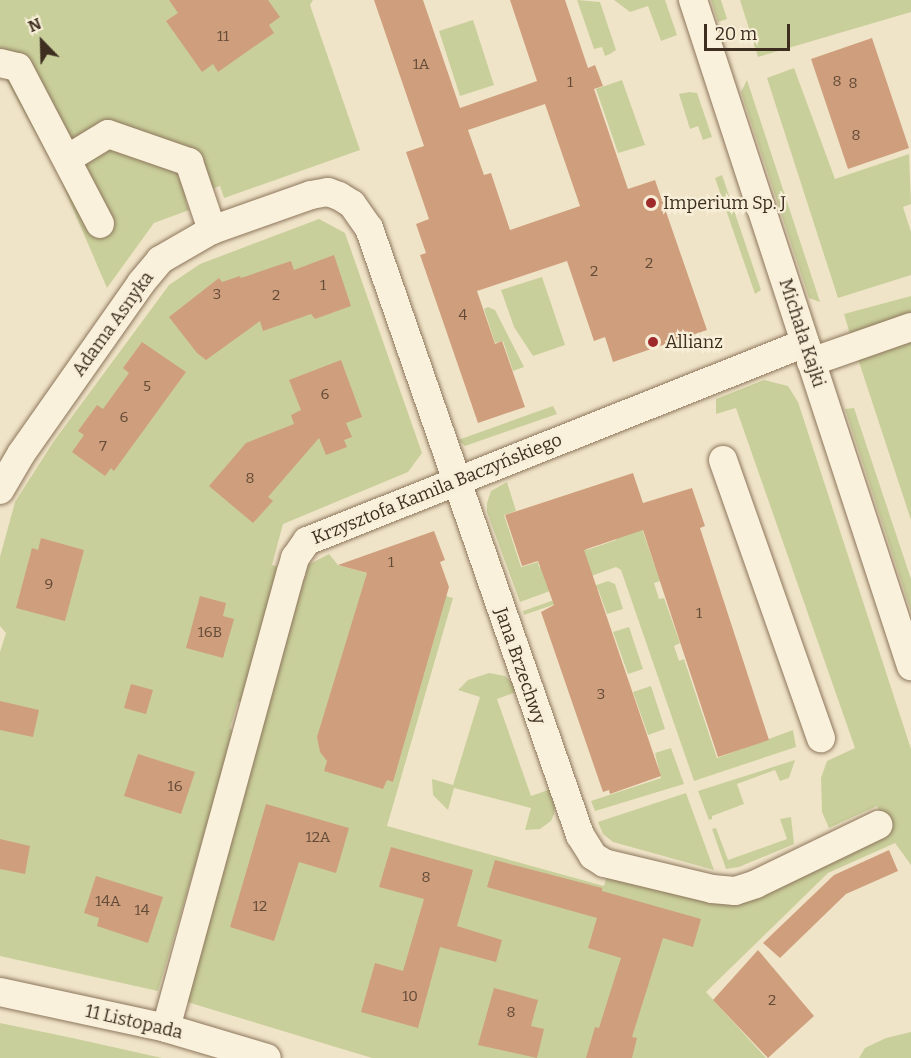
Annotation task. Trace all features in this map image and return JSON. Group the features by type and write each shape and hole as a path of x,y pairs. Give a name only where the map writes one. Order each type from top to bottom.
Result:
{"street":[{"name":"Michała Kajki","path":"693,0 911,666"},
{"path":"0,63 18,67 100,224"},
{"path":"67,159 108,134 189,162 212,230"},
{"name":"Adama Asnyka","path":"0,490 21,454 141,283 160,260 212,230 310,195 328,192 339,196"},
{"name":"Jana Brzechwy","path":"339,196 352,204 369,228 580,836 594,856 615,866 712,889 735,891 756,884 878,825"},
{"name":"Krzysztofa Kamila Baczyńskiego","path":"166,1028 295,558 307,541 455,481 808,353 911,327"},
{"path":"723,460 821,738"},
{"name":"11 Listopada","path":"0,992 166,1028 267,1058"}],"green space":[{"path":"0,0 313,0 310,5 360,150 224,198 220,186 185,198 189,210 154,223 107,288 58,174 6,79 0,77"},
{"path":"577,0 600,2 616,50 605,56 602,47 594,49"},
{"path":"614,0 665,0 677,35 661,41 648,6 630,12"},
{"path":"711,0 721,0 727,19 718,22"},
{"path":"740,0 911,0 911,12 758,57"},
{"path":"473,20 494,85 460,96 439,31"},
{"path":"794,68 835,179 909,154 911,204 903,207 911,232 911,275 838,298 767,78"},
{"path":"622,80 645,145 618,153 596,89"},
{"path":"747,80 820,302 809,298 741,92"},
{"path":"697,93 712,137 703,140 698,126 690,129 679,94"},
{"path":"722,175 761,290 755,294 715,178"},
{"path":"319,219 345,233 422,453 408,472 283,524 272,565 279,567 242,702 238,702 230,728 234,733 158,991 0,956 0,652 6,633 0,626 0,557 15,502 54,441 169,285 200,264"},
{"path":"542,277 565,345 533,356 514,327 501,290"},
{"path":"911,296 911,312 850,334 844,314"},
{"path":"488,307 495,310 524,367 513,371 503,341 495,343 484,309"},
{"path":"911,341 911,520 858,359"},
{"path":"764,380 788,386 798,402 911,749 911,865 895,843 828,873 706,992 766,1058 372,1058 184,1001 308,565 329,554 338,565 453,598 387,826 604,886 607,875 709,902 889,832 877,806 829,828 822,812 821,778 827,761 855,748 736,408 716,414 716,399"},
{"path":"553,406 557,414 465,446 458,440"},
{"path":"854,408 911,579 911,611 845,409"},
{"path":"507,482 516,511 504,515 521,567 538,562 539,567 577,554 584,545 587,550 616,540 614,535 641,526 660,581 654,583 659,599 664,598 680,643 674,646 679,661 684,659 717,758 793,730 796,747 694,781 621,570 616,567 520,602 487,512 491,491"},
{"path":"608,581 615,584 623,609 607,614 598,589 524,615 523,611"},
{"path":"629,627 643,669 628,674 613,632"},
{"path":"489,673 505,676 513,683 516,692 497,699 531,796 551,789 555,807 554,814 551,821 540,829 525,830 531,808 454,788 448,810 433,795 432,779 453,785 480,697 458,690 468,680"},
{"path":"651,686 665,729 648,735 633,692"},
{"path":"671,748 684,784 595,811 591,801 661,778 655,753"},
{"path":"795,760 789,778 780,781 775,770 737,784 744,804 712,816 709,820 698,791"},
{"path":"686,793 714,870 613,842 603,834 598,822"},
{"path":"791,817 794,844 739,867 726,869 712,829 716,828 728,860 787,839 780,819"},
{"path":"0,1023 77,1039 162,1058 0,1058"},
{"path":"911,1032 911,1058 859,1058 865,1048 886,1038"}],"building":[{"path":"169,0 268,0 280,17 269,25 274,33 218,72 213,64 202,72 166,21 178,13"},
{"path":"374,0 423,0 460,108 537,81 510,0 565,0 588,68 595,65 603,86 594,89 628,189 655,180 707,330 613,362 605,337 594,341 567,261 477,291 495,344 502,341 525,407 478,423 420,255 426,253 416,224 429,219 406,152 424,146","holes":["545,104 580,206 510,230 491,173 484,175 468,130"]},
{"path":"872,38 909,148 848,169 811,59"},
{"path":"334,255 351,306 315,319 311,314 263,331 260,321 206,360 197,353 169,317 219,278 222,282 240,276 241,278 291,261 294,270"},
{"path":"142,342 186,372 114,471 111,468 105,476 72,452 84,435 78,431 97,405 103,409 129,373 123,368"},
{"path":"341,360 362,417 346,423 352,437 344,440 347,447 326,455 319,438 268,497 273,501 253,523 209,486 246,443 294,424 291,415 301,410 289,380"},
{"path":"633,473 643,503 692,488 705,526 700,528 769,740 718,757 643,530 584,550 661,776 610,794 609,790 603,792 541,612 554,605 538,561 522,566 505,515"},
{"path":"434,531 445,560 440,562 449,587 393,782 387,780 383,789 324,771 327,761 320,752 317,737 367,573 338,565"},
{"path":"41,538 84,550 65,621 16,608 32,548 38,550"},
{"path":"200,596 226,603 223,616 234,619 223,658 186,648"},
{"path":"131,684 153,690 146,714 124,708"},
{"path":"0,701 39,710 33,737 0,730"},
{"path":"138,754 195,772 181,814 124,796"},
{"path":"266,804 349,828 336,873 299,862 274,941 230,927"},
{"path":"0,839 30,846 25,874 0,869"},
{"path":"391,847 473,870 457,926 502,940 496,962 440,947 418,1028 361,1012 375,963 403,971 424,899 379,887"},
{"path":"889,850 898,871 846,894 780,958 763,943 834,875"},
{"path":"495,860 602,888 602,891 701,919 693,947 663,938 632,1037 637,1038 632,1058 586,1058 595,1027 599,1028 621,958 588,948 597,918 487,887"},
{"path":"96,876 163,897 148,943 97,926 99,918 84,913"},
{"path":"758,950 814,1016 768,1058 713,1000"},
{"path":"494,988 538,1000 531,1026 544,1029 537,1058 478,1045"}],"place":[{"name":"Imperium Sp. J","path":"651,203"},
{"name":"Allianz","path":"653,342"}]}
